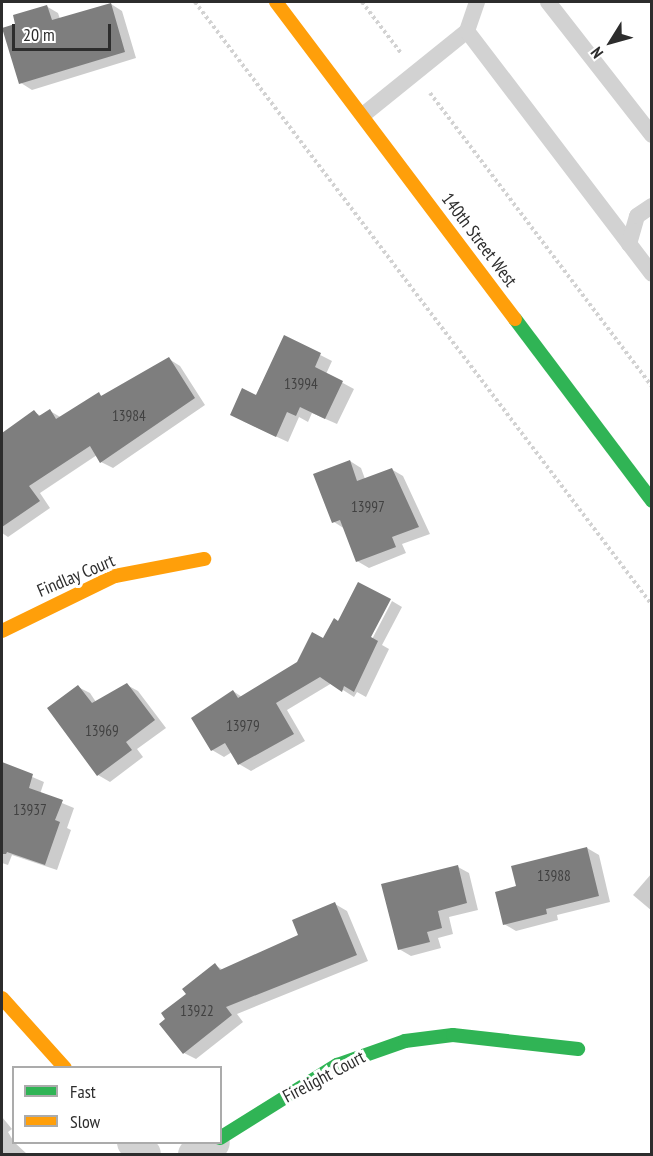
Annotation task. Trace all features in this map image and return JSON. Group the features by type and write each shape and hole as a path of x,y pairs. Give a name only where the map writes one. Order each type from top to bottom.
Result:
{"street":[{"name":"140th Street West","path":"276,2 651,501"},
{"name":"Findlay Court","path":"2,631 115,576 204,559"},
{"path":"2,999 63,1066"},
{"name":"Firelight Court","path":"222,1137 337,1065 390,1045 453,1035 578,1049"},
{"path":"194,1155 211,1144"}],"lane":[{"path":"363,115 467,31 477,2"},
{"path":"548,2 651,135"},
{"path":"467,31 651,274"},
{"path":"629,244 637,216 651,206"}],"path":[{"path":"195,2 651,605"},
{"path":"362,2 651,387"}],"building":[{"path":"111,3 125,52 19,84 2,28 15,24 13,15 47,5 52,20"},
{"path":"284,335 321,353 315,367 343,381 325,419 300,407 296,416 287,412 276,437 230,415 242,388 256,395"},
{"path":"169,357 195,398 100,463 90,446 29,486 40,501 2,527 2,433 34,410 39,416 50,409 56,419 99,392 101,396"},
{"path":"350,460 357,481 392,468 419,527 392,537 396,547 356,562 340,520 332,523 313,474"},
{"path":"358,582 391,599 371,637 378,641 354,692 344,686 342,692 320,677 276,703 294,734 238,765 225,743 211,751 191,718 233,690 238,698 297,662 312,632 323,638 334,618 338,621"},
{"path":"127,683 155,720 126,742 132,750 97,776 47,708 78,685 92,703"},
{"path":"2,762 33,774 29,788 63,800 55,820 60,822 45,865 7,852 2,854"},
{"path":"587,847 599,896 546,909 547,914 503,925 495,892 516,886 511,866"},
{"path":"458,865 467,903 438,911 442,928 427,932 430,942 398,950 381,884"},
{"path":"335,902 357,955 226,1007 232,1015 183,1054 159,1024 165,1019 161,1013 186,994 182,989 215,963 220,970 298,935 292,920"}],"traffic: fast":[{"path":"515,319 652,501"},
{"path":"222,1137 337,1065 405,1041 453,1035 578,1049"}],"traffic: slow":[{"path":"276,2 515,319"},
{"path":"2,631 115,576 204,559"},
{"path":"2,998 63,1066"}]}
